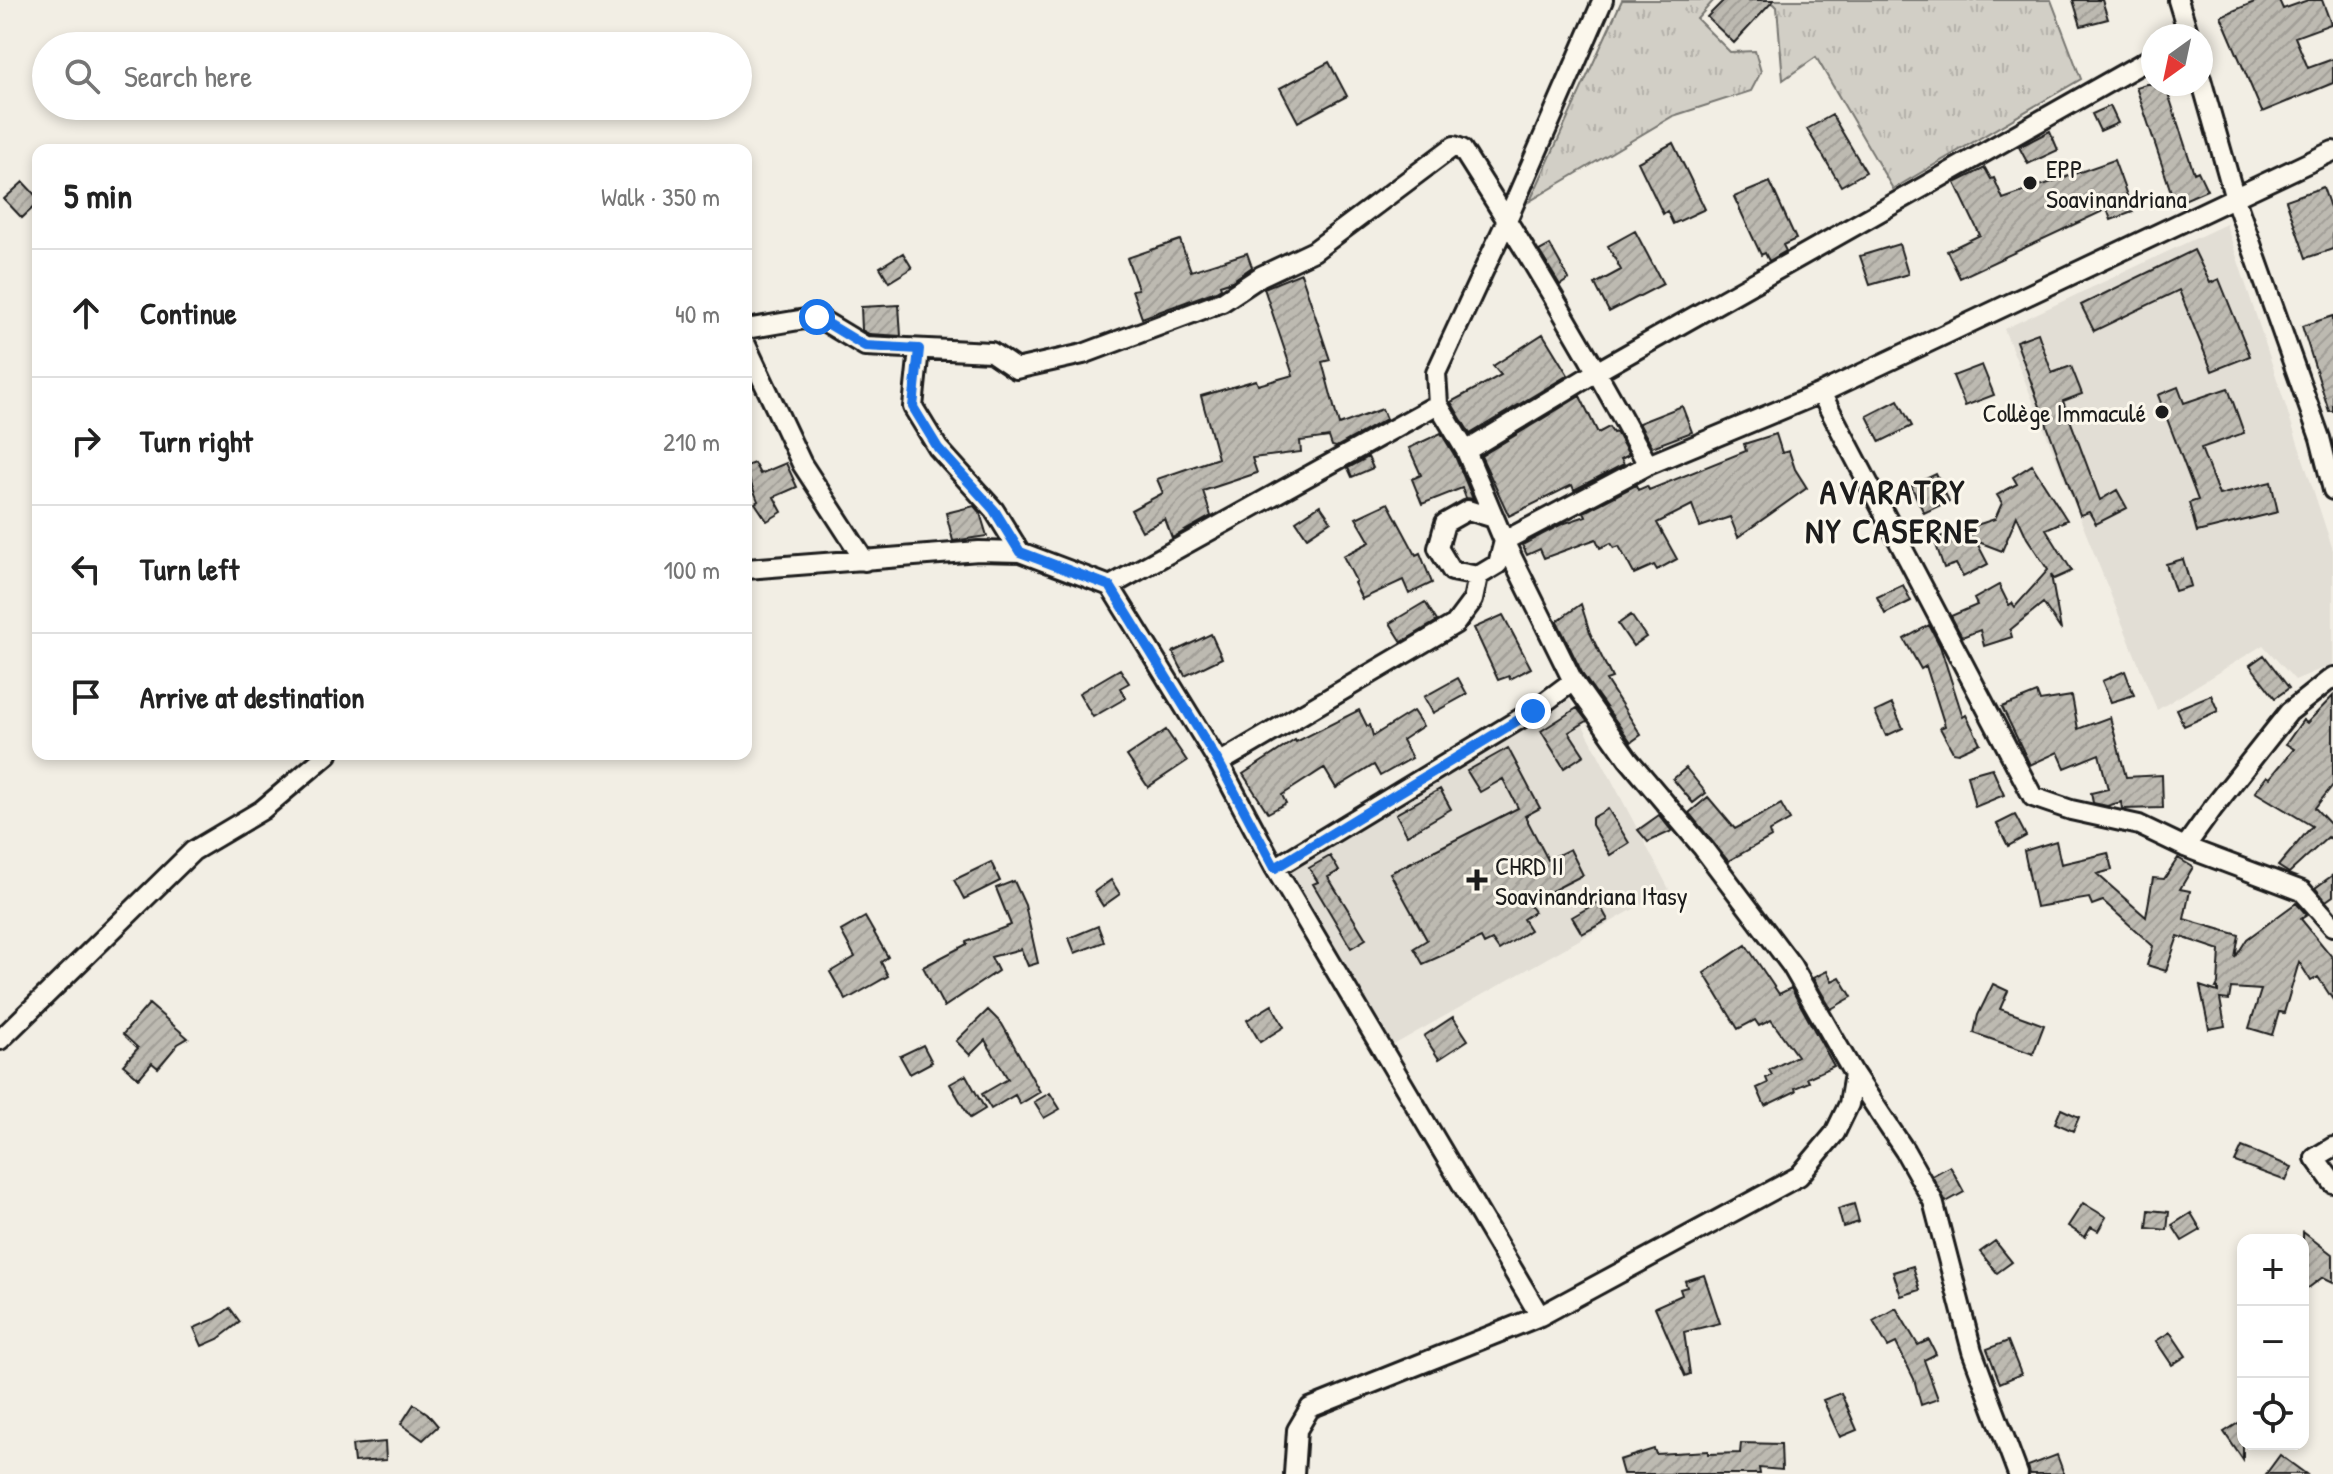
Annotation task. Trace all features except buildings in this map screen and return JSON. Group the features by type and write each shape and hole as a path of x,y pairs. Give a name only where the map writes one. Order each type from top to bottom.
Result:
{"street":[{"path":"1603,0 1436,373 1438,404 1466,451 1504,541 1573,681 1628,759 1703,848 1792,966 1854,1074 1905,1151 1933,1201 1972,1351 2018,1474"},
{"path":"2178,0 2185,24"},
{"path":"1466,451 1598,371 2141,64"},
{"path":"2206,96 2235,199 2326,436 2333,490"},
{"path":"752,328 817,317 865,346 991,352 1016,369 1083,354 1222,302 1261,276 1314,251 1454,146 1462,149 1507,220 1598,371 1648,465"},
{"path":"1494,518 1468,510 1445,523 1438,548 1452,571 1478,576 1498,564 1504,541 1648,465 1821,393 2333,151"},
{"path":"919,349 913,407 938,448 994,510 1020,552"},
{"path":"752,358 802,464 865,561"},
{"path":"1821,393 2033,797 2071,810 2139,825 2185,847 2302,891 2333,926"},
{"path":"1110,586 1438,404"},
{"path":"752,569 979,551 1020,552 1110,586 1219,763 1275,868 1540,1316"},
{"path":"1219,763 1455,624 1473,600 1478,576"},
{"path":"2185,847 2289,712 2333,677"},
{"path":"1275,868 1533,711 1573,681"},
{"path":"0,1040 193,851 262,810 321,760"},
{"path":"1294,1474 1297,1430 1310,1408 1540,1316 1799,1176 1835,1133 1849,1104 1854,1074"},
{"path":"2333,1147 2315,1158 2333,1183"}],"shaded area":[{"name":"Collège Immaculé","path":"2226,224 2333,550 2333,664 2295,680 2263,645 2157,710 2004,329"},
{"name":"CHRD II Soavinandriana Itasy","path":"1569,699 1669,889 1390,1047 1284,872 1494,750"}],"green space":[{"path":"1622,0 1714,0 1697,19 1730,52 1755,51 1761,72 1751,91 1673,116 1530,201"},
{"path":"1770,0 2051,0 2081,79 1893,189 1816,57 1783,80 1777,7"}],"place":[{"name":"EPP Soavinandriana","path":"2030,183"},
{"name":"Collège Immaculé","path":"2162,412"},
{"name":"CHRD II Soavinandriana Itasy","path":"1477,880"}],"district":[{"name":"AVARATRY NY CASERNE","path":"1893,512"}],"route":[{"path":"817,317 865,346 919,349 913,407 938,448 994,510 1020,552 1110,586 1219,763 1275,868 1533,711"}]}
